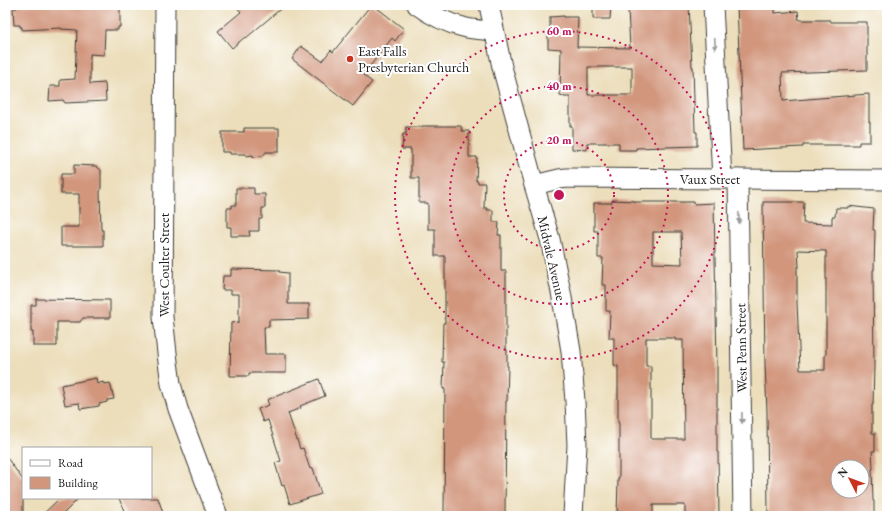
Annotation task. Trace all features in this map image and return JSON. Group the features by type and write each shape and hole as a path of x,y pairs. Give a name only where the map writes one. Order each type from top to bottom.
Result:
{"street":[{"name":"West Coulter Street","path":"165,5 163,317 165,340 171,384 178,409 218,516"},
{"path":"417,5 434,16 459,26 494,31"},
{"name":"Midvale Avenue","path":"489,5 504,74 550,239 571,351 577,445 573,516"},
{"name":"West Penn Street","path":"713,5 730,179 743,516"},
{"name":"Vaux Street","path":"534,185 567,178 887,180"}],"building":[{"path":"17,5 120,5 120,27 118,27 118,30 105,30 104,55 90,54 90,84 105,83 106,101 65,103 63,100 49,101 50,86 60,86 60,80 75,79 77,30 61,28 22,30 20,25 14,25 13,8 17,8"},
{"path":"235,5 285,5 232,48 218,31 241,12"},
{"name":"East Falls Presbyterian Church","path":"371,5 404,29 395,41 392,38 363,75 372,82 353,106 292,59 301,46 322,61 331,50 333,52"},
{"path":"593,5 611,5 610,19 593,19"},
{"path":"651,5 689,5 695,132 697,132 697,146 619,150 619,143 587,143 587,150 572,149 570,97 560,95 561,49 548,48 550,17 578,17 577,47 630,48 628,9 651,8","holes":["588,67 632,67 632,95 588,95"]},
{"path":"737,5 775,5 775,13 798,11 799,20 867,22 867,70 782,73 783,101 869,94 870,142 859,142 859,145 803,145 803,147 743,150"},
{"path":"461,126 462,131 469,131 469,157 477,157 476,181 478,181 478,183 485,183 484,208 487,208 487,210 493,210 493,222 499,222 498,235 501,235 501,271 506,271 506,350 508,366 506,401 505,516 444,516 445,389 443,389 444,362 442,362 443,323 445,323 445,256 435,256 435,229 428,229 428,203 419,203 419,178 411,178 411,149 402,149 403,134 406,134 406,127"},
{"path":"244,128 279,128 279,152 266,152 263,156 253,157 253,155 246,156 246,154 230,154 230,152 222,152 222,132 244,132"},
{"path":"74,165 96,166 101,170 101,230 103,230 103,246 61,246 61,227 79,227 79,194 61,194 61,174 74,174"},
{"path":"236,188 254,188 254,194 265,194 265,208 262,208 262,219 259,219 259,231 249,231 250,236 231,236 231,227 227,227 227,208 232,208 232,205 236,205"},
{"path":"612,200 635,202 694,202 694,204 714,203 719,516 685,516 685,505 653,505 653,516 617,516 619,478 618,366 614,365 614,338 609,338 610,311 606,311 606,285 602,285 603,258 598,258 598,231 594,231 594,203 612,203","holes":["653,232 681,232 682,264 653,263","646,338 675,338 675,340 683,340 684,439 651,439 651,366 646,366"]},
{"path":"763,202 804,202 803,223 832,224 832,217 835,217 836,208 848,208 848,206 874,209 874,366 872,433 875,433 875,451 872,451 872,469 874,516 768,516","holes":["798,250 826,251 825,370 800,370 797,303 797,267 799,267"]},
{"path":"231,269 279,270 279,272 288,273 288,304 309,304 309,319 269,320 269,327 264,327 265,354 286,354 286,373 249,373 249,376 230,376 231,323 239,322 239,294 231,294 231,290 222,290 223,276 231,276"},
{"path":"36,299 110,300 110,318 83,318 80,322 57,322 57,346 33,346 33,332 31,332 31,305 36,305"},
{"path":"96,378 97,384 103,382 104,384 110,383 114,399 107,400 107,402 99,404 99,406 80,409 79,403 65,405 61,385"},
{"path":"319,379 325,396 300,406 301,408 288,413 300,449 303,448 310,469 313,468 321,494 290,504 284,485 282,486 275,463 281,461 268,420 263,422 258,409 269,405 267,400"},
{"path":"5,455 22,479 23,516 5,516"},
{"path":"158,498 164,516 126,516 119,499"},
{"path":"59,499 78,499 61,516 41,516"}],"place":[{"name":"East Falls Presbyterian Church","path":"350,59"}]}
